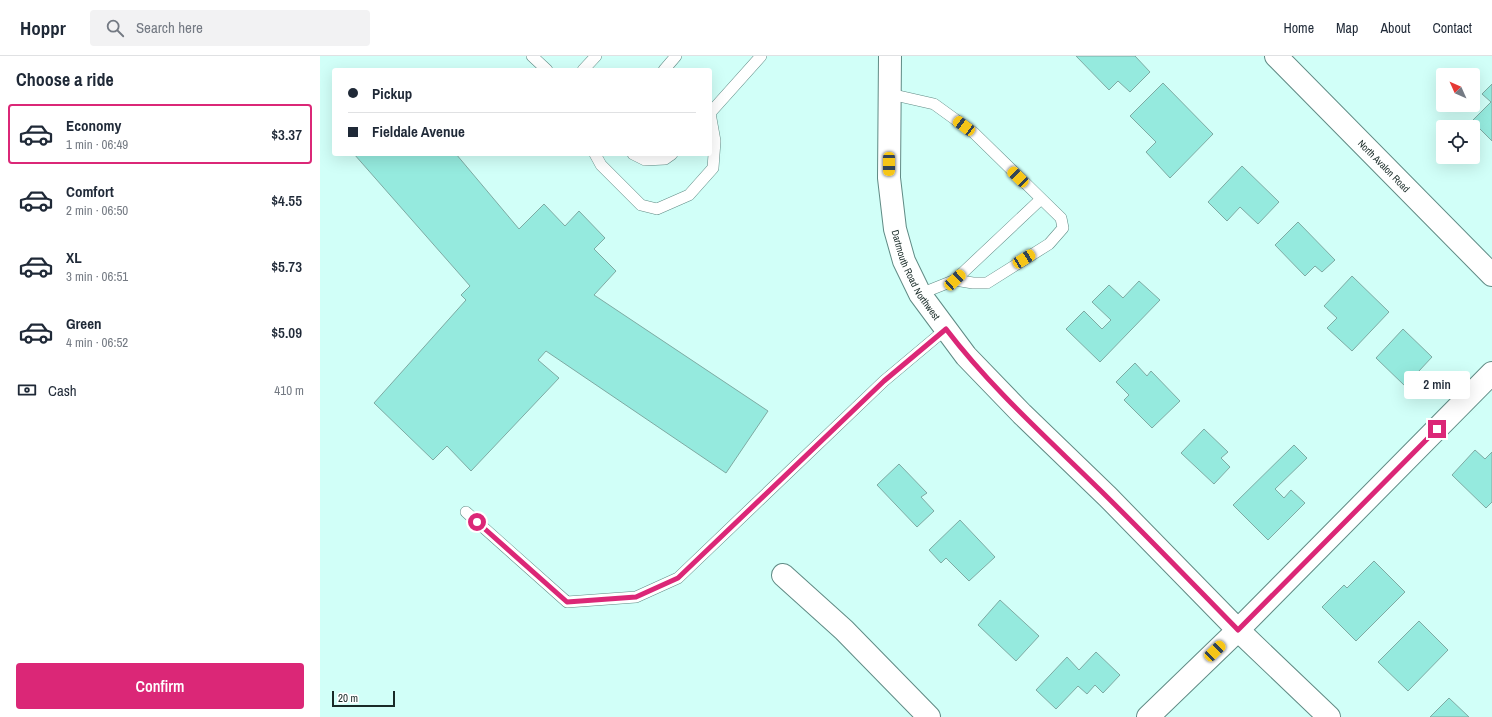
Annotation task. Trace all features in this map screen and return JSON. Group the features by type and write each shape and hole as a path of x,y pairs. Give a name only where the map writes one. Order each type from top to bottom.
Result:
{"street":[{"name":"Dartmouth Road Northwest","path":"890,56 889,178 895,229 904,261 920,294 966,356 1022,414 1108,497 1238,630 1329,717"},
{"name":"North Avalon Road","path":"1276,56 1492,275"},
{"path":"1148,717 1238,630 1492,373"},
{"path":"783,575 844,630 929,717"}],"lane":[{"path":"532,56 545,68"},
{"path":"585,68 596,56"},
{"path":"666,68 676,56"},
{"path":"712,111 761,56"},
{"path":"890,94 934,104 974,134 1061,218 1063,228 1049,244 987,283 973,283 955,280"},
{"path":"596,156 601,165 641,205 657,209 689,195 713,168 715,141 712,124"},
{"path":"637,156 645,160 665,159 669,156"},
{"path":"920,294 955,280 1041,199"},
{"path":"466,512 567,602 636,597 678,578 884,381 946,329"}],"building":[{"path":"1076,56 1135,56 1150,72 1130,92 1118,81 1109,90"},
{"path":"1163,83 1213,134 1170,178 1146,152 1156,142 1130,116"},
{"path":"1492,84 1492,141 1480,129 1480,120 1473,120 1491,102 1482,94"},
{"path":"356,156 458,156 519,229 544,204 565,226 579,211 605,238 594,249 616,271 594,295 768,411 726,473 546,351 538,360 559,378 471,471 447,446 433,460 374,403 466,300 461,295 470,286"},
{"path":"1242,166 1279,202 1258,224 1240,207 1227,221 1208,202"},
{"path":"1298,222 1335,260 1322,272 1315,266 1305,276 1275,245"},
{"path":"1352,276 1389,312 1352,351 1327,328 1337,318 1324,306"},
{"path":"1139,281 1160,300 1100,362 1066,329 1084,311 1102,329 1111,320 1092,302 1109,285 1123,298"},
{"path":"1403,329 1432,357 1405,386 1376,358"},
{"path":"1135,363 1147,376 1151,371 1180,401 1152,428 1124,400 1129,395 1116,382"},
{"path":"1204,429 1228,452 1221,458 1230,467 1214,484 1181,453"},
{"path":"1294,445 1307,458 1275,489 1284,498 1291,490 1305,503 1268,540 1233,505"},
{"path":"1475,450 1485,459 1492,452 1492,502 1486,508 1452,475"},
{"path":"899,464 927,493 921,497 934,511 917,527 877,485"},
{"path":"960,520 995,557 969,581 946,558 941,563 929,550"},
{"path":"1374,561 1405,592 1356,641 1322,607 1344,585 1347,588"},
{"path":"1000,600 1039,636 1016,661 978,625"},
{"path":"1419,621 1448,650 1408,691 1378,662"},
{"path":"1096,652 1120,675 1103,693 1095,685 1087,694 1078,686 1056,709 1036,690 1067,657 1079,670"},
{"path":"1449,698 1469,717 1430,717"}],"route":[{"path":"477,522 567,602 636,597 678,578 884,381 946,329 966,356 1022,414 1108,497 1238,630 1437,429"}]}
